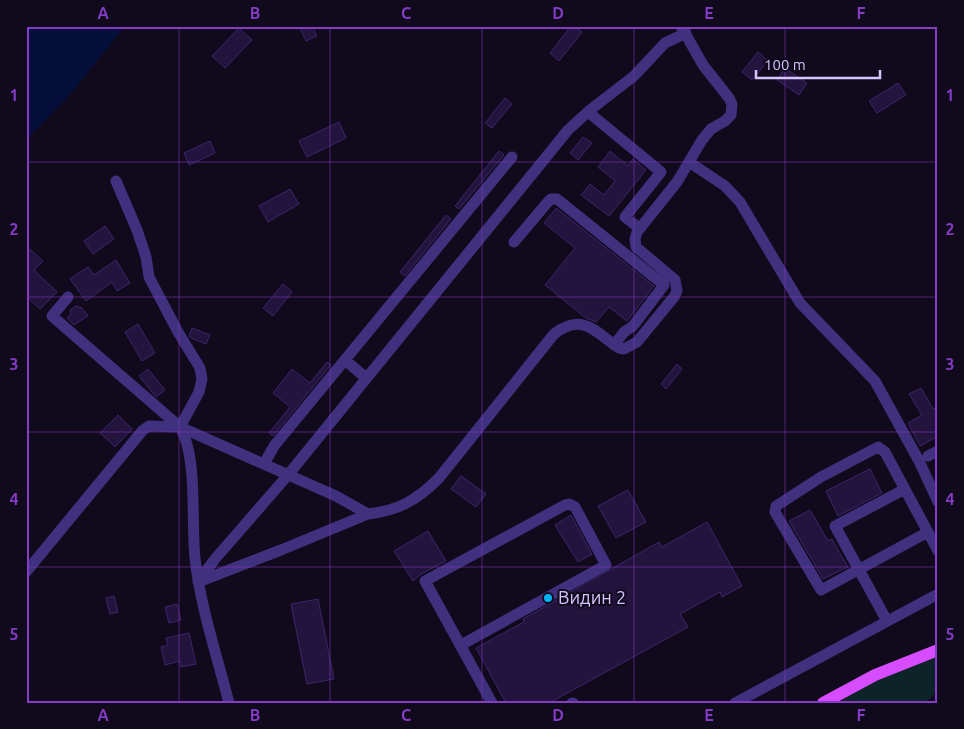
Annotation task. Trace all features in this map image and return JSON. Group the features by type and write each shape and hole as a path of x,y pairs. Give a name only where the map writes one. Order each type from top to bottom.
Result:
{"main road":[{"path":"823,703 875,675 938,650"}],"street":[{"path":"683,30 703,65 729,98 733,110 731,116 711,129 702,140 677,182 639,228 635,239 636,247 675,280 677,292 637,342 624,350 585,324 570,325 562,328 554,334 439,478 422,494 406,504 387,512 368,514 198,582 215,559 288,475 568,130 590,110 634,76 665,43 683,30"},
{"path":"593,116 662,172 625,217 639,228"},
{"path":"264,464 274,446 512,157"},
{"path":"689,162 725,186 740,202 800,303 876,381 919,461 938,502"},
{"path":"116,181 137,230 146,258 149,277 178,332 200,368 202,379 199,392 180,427"},
{"path":"514,242 547,203 551,200 557,200 664,286 633,326 624,332 614,345"},
{"path":"68,297 52,316 180,427 186,436 189,453 198,582 228,703"},
{"path":"345,360 366,378"},
{"path":"26,572 143,430 150,426 180,427 336,496 368,514"},
{"path":"928,532 821,590 775,512 776,506 821,477 878,447 885,452 905,489 928,532 938,551"},
{"path":"887,621 835,526 905,489"},
{"path":"460,645 606,565 575,506 565,505 426,581 460,645 492,703"},
{"path":"735,703 938,594"}],"green space":[{"path":"938,650 938,691 925,703 823,703"}],"shaded area":[{"path":"26,26 125,26 68,97 26,140"}],"building":[{"path":"299,26 312,26 317,36 306,41"},
{"path":"571,26 575,26 582,32 559,61 550,53"},
{"path":"239,28 252,40 225,68 212,56"},
{"path":"758,52 768,61 752,80 742,72"},
{"path":"785,68 807,83 799,95 777,80"},
{"path":"898,83 906,95 877,113 869,101"},
{"path":"505,98 512,104 492,128 485,123"},
{"path":"339,122 346,138 307,157 299,141"},
{"path":"583,137 592,143 578,160 570,153"},
{"path":"210,141 215,153 189,165 184,153"},
{"path":"499,151 504,155 459,209 455,206"},
{"path":"610,151 628,166 633,159 646,170 609,216 581,195 590,184 604,195 615,181 598,167"},
{"path":"290,189 299,204 268,222 259,206"},
{"path":"556,208 654,286 627,321 609,307 596,322 586,318 545,285 575,248 544,223"},
{"path":"446,215 451,219 405,276 400,272"},
{"path":"105,226 114,239 93,254 84,241"},
{"path":"26,246 43,261 34,270 57,292 40,309 26,296"},
{"path":"116,260 130,283 117,291 112,282 86,301 70,279 88,267 94,275"},
{"path":"283,284 292,292 273,316 263,308"},
{"path":"76,306 82,308 88,316 74,325 67,318 71,314 70,310"},
{"path":"138,324 155,353 142,361 125,332"},
{"path":"192,328 210,335 206,344 189,336"},
{"path":"327,362 331,365 273,436 269,433 290,407 273,393 292,369 310,383"},
{"path":"677,364 682,369 666,389 661,384"},
{"path":"148,369 165,390 156,397 139,376"},
{"path":"921,388 933,409 938,407 938,436 920,446 908,423 922,415 909,394"},
{"path":"118,415 132,429 115,447 100,433"},
{"path":"870,469 882,493 838,516 826,491"},
{"path":"461,476 486,494 476,507 451,489"},
{"path":"628,490 646,522 616,538 598,506"},
{"path":"810,510 828,541 832,539 848,567 823,579 789,521"},
{"path":"571,515 592,554 578,562 555,525"},
{"path":"707,522 742,586 722,597 720,592 680,614 688,627 549,703 506,703 476,648 524,622 523,619 659,542 662,547"},
{"path":"428,531 446,561 421,574 413,581 394,551"},
{"path":"114,596 118,612 110,614 106,598"},
{"path":"318,599 334,679 307,684 291,604"},
{"path":"177,604 181,620 169,623 165,607"},
{"path":"189,633 196,664 181,667 180,661 165,665 161,647 168,645 166,638"}],"place":[{"name":"Видин 2","path":"548,598"}]}
